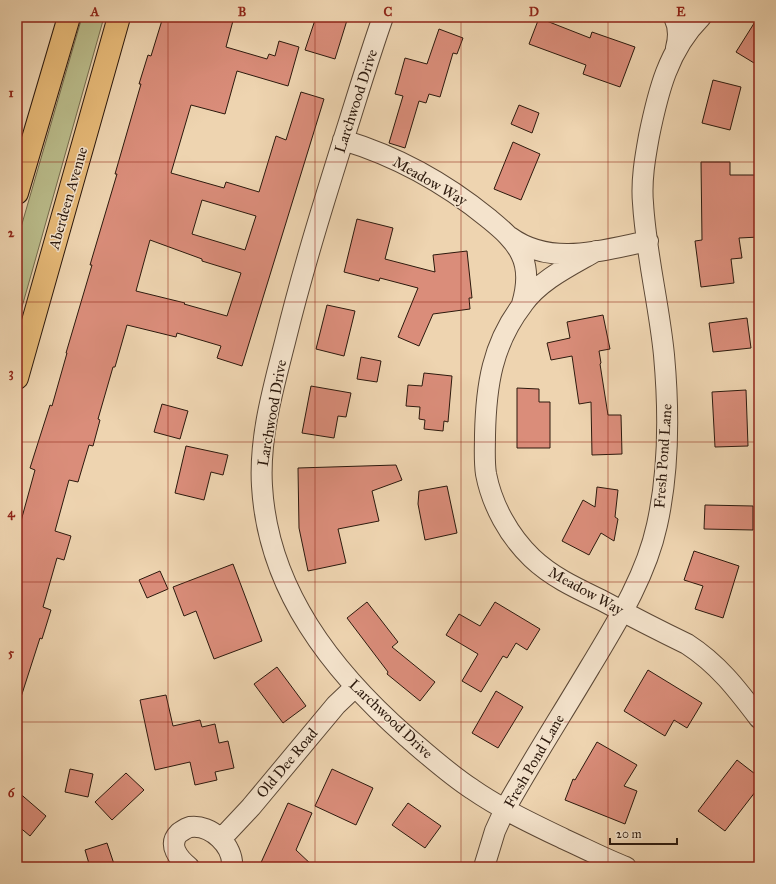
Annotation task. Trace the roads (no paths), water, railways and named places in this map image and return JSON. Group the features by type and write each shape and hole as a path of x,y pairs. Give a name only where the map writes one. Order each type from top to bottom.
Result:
{"main road":[{"path":"17,193 69,17"},
{"name":"Aberdeen Avenue","path":"17,378 119,17"}],"street":[{"name":"Larchwood Drive","path":"383,17 306,261 273,390 264,438 261,484 264,513 270,541 286,586 312,632 355,687 385,717 439,765 470,788 554,834 626,867"},
{"path":"674,17 677,22 678,35 676,48"},
{"name":"Fresh Pond Lane","path":"484,867 495,832 506,809 622,612 646,564 652,545 660,512 665,464 667,412 664,356 642,192 648,144 658,94 666,70 676,48 687,32 701,17"},
{"name":"Meadow Way","path":"343,140 380,152 432,179 472,205 508,236 522,245 545,252 574,255 648,242"},
{"name":"Meadow Way","path":"508,236 521,254 526,268 527,278 522,304"},
{"name":"Meadow Way","path":"596,251 546,281 532,293 522,304 499,344 492,364 485,414 485,464 491,493 515,538 540,565 562,580 687,644 704,655 730,680 759,718"},
{"name":"Old Dee Road","path":"221,839 251,806 332,709 355,687"},
{"path":"189,867 178,857 174,849 174,842 177,835 182,830 190,827 204,829 221,839 230,854 232,867"}]}
